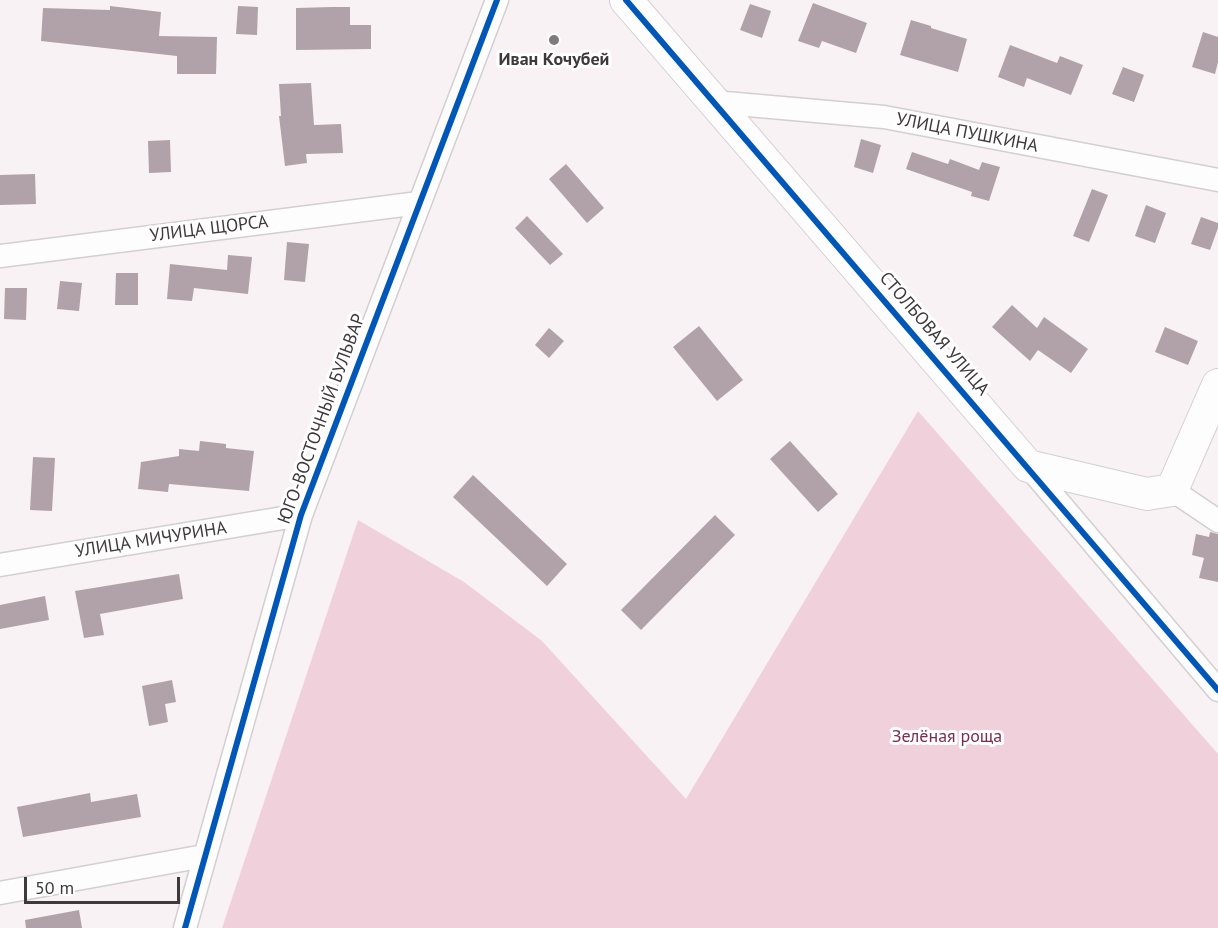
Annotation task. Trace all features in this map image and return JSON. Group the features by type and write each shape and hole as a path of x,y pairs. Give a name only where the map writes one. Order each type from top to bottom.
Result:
{"street":[{"name":"ЮГО-ВОСТОЧНЫЙ БУЛЬВАР","path":"185,928 301,515 497,0"},
{"name":"СТОЛБОВАЯ УЛИЦА","path":"626,0 1218,690"},
{"name":"УЛИЦА ПУШКИНА","path":"714,102 884,117 1218,180"},
{"name":"УЛИЦА ЩОРСА","path":"0,256 418,203"},
{"path":"1172,490 1218,385"},
{"path":"1028,466 1147,494 1172,490 1218,520"},
{"name":"УЛИЦА МИЧУРИНА","path":"0,565 301,515"},
{"path":"0,893 204,856"}],"green space":[{"name":"Зелёная роща","path":"918,411 1218,754 1218,928 222,928 358,520 464,582 542,641 686,799"}],"building":[{"path":"813,3 867,23 856,53 822,41 819,48 798,41"},
{"path":"750,4 771,11 762,38 740,30"},
{"path":"110,6 161,12 159,36 217,37 216,74 177,74 177,56 41,41 43,8 110,10"},
{"path":"238,6 258,7 257,35 236,34"},
{"path":"350,7 350,25 371,25 371,49 296,50 296,8"},
{"path":"911,20 967,39 958,72 900,55"},
{"path":"1203,32 1218,37 1218,62 1215,74 1192,67"},
{"path":"1010,45 1057,63 1060,56 1083,65 1071,95 1027,78 1024,87 998,77"},
{"path":"1123,67 1144,75 1134,102 1112,94"},
{"path":"311,83 314,125 341,124 343,153 306,154 307,163 285,166 279,116 281,116 279,84"},
{"path":"861,139 881,145 873,173 854,167"},
{"path":"170,140 171,172 149,173 148,141"},
{"path":"912,152 948,164 950,159 979,170 982,162 1000,167 989,201 971,196 972,192 906,169"},
{"path":"566,164 604,208 587,223 549,179"},
{"path":"35,174 36,204 0,205 0,175"},
{"path":"1092,189 1108,195 1089,242 1073,236"},
{"path":"1146,205 1166,213 1155,243 1135,236"},
{"path":"527,216 563,254 550,265 515,228"},
{"path":"1201,217 1218,223 1210,250 1191,244"},
{"path":"287,242 309,244 305,282 284,280"},
{"path":"228,255 252,257 248,294 194,288 192,301 167,299 170,264 227,270"},
{"path":"116,273 138,273 138,305 115,305"},
{"path":"60,281 82,283 79,311 57,309"},
{"path":"5,288 27,288 26,320 4,319"},
{"path":"1012,305 1037,328 1044,317 1088,349 1071,373 1038,350 1030,361 992,327"},
{"path":"699,326 743,380 717,401 673,347"},
{"path":"1165,327 1198,341 1188,365 1155,352"},
{"path":"549,328 564,341 549,358 535,345"},
{"path":"200,441 226,444 226,448 254,451 249,491 169,484 168,492 138,489 141,462 179,456 179,449 199,451"},
{"path":"790,441 838,494 818,512 770,459"},
{"path":"33,457 55,458 52,511 30,510"},
{"path":"473,475 567,564 547,586 453,497"},
{"path":"715,515 735,535 641,630 621,610"},
{"path":"1210,532 1218,534 1218,582 1199,578 1204,558 1192,555 1196,534 1209,537"},
{"path":"179,574 183,599 100,614 104,635 84,638 75,591"},
{"path":"45,596 49,620 0,629 0,605"},
{"path":"172,680 176,702 165,704 168,722 149,726 142,686"},
{"path":"90,793 91,802 137,794 141,817 23,837 17,807"},
{"path":"79,910 82,928 26,928 25,920"}],"cycle path":[{"path":"185,928 301,515 497,0"},
{"path":"626,0 1218,690"}],"place":[{"name":"Иван Кочубей","path":"554,40"}]}
